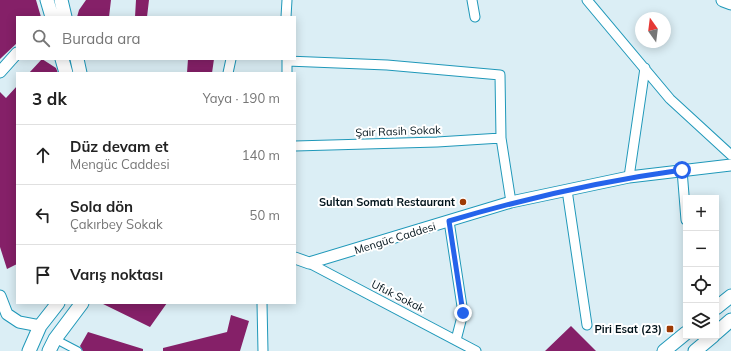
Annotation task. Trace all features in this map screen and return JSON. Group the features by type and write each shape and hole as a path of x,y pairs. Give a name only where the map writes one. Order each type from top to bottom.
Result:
{"main road":[{"path":"47,0 51,16"},
{"path":"61,0 65,16"},
{"path":"723,0 731,3"},
{"path":"62,60 66,72"},
{"path":"77,60 80,72"},
{"path":"719,306 731,296"},
{"path":"29,351 40,326 57,304"},
{"path":"52,345 81,304"},
{"path":"719,330 731,320"},
{"path":"664,351 683,335"},
{"path":"695,351 709,339"}],"street":[{"path":"286,16 287,0"},
{"path":"472,0 475,17"},
{"path":"587,0 670,99 731,155"},
{"path":"0,72 16,54"},
{"path":"228,72 231,60"},
{"path":"287,72 287,60 387,65 500,75 501,138 511,202"},
{"path":"629,178 645,68"},
{"name":"Şair Rasih Sokak","path":"296,146 437,142 501,138"},
{"name":"Mengüc Caddesi","path":"309,263 511,202 629,178 682,170 731,165"},
{"path":"682,170 684,195"},
{"path":"567,190 586,325"},
{"path":"449,221 463,313 456,340"},
{"path":"296,258 309,263"},
{"name":"Ufuk Sokak","path":"309,263 476,351"},
{"path":"0,296 7,314 19,322 40,326"},
{"path":"262,304 263,351"},
{"path":"52,345 78,351"}],"building":[{"path":"0,0 36,0 41,16 16,16 16,44 0,59"},
{"path":"86,0 111,0 109,16 77,16 79,10"},
{"path":"136,0 149,0 147,16 135,16"},
{"path":"41,60 44,60 56,68 58,72 30,72"},
{"path":"188,60 214,60 212,72 187,72"},
{"path":"16,87 16,264 7,269 0,247 0,92 6,98"},
{"path":"103,304 166,304 150,327"},
{"path":"231,315 249,321 240,351 163,351 163,348 227,332"},
{"path":"571,326 596,351 545,351"},
{"path":"88,332 143,349 143,351 83,351 80,346"}],"place":[{"name":"Sultan Somatı Restaurant","path":"463,202"},
{"name":"Piri Esat (23)","path":"670,329"}],"route":[{"path":"463,313 449,221 511,202 629,178 682,170"}]}
